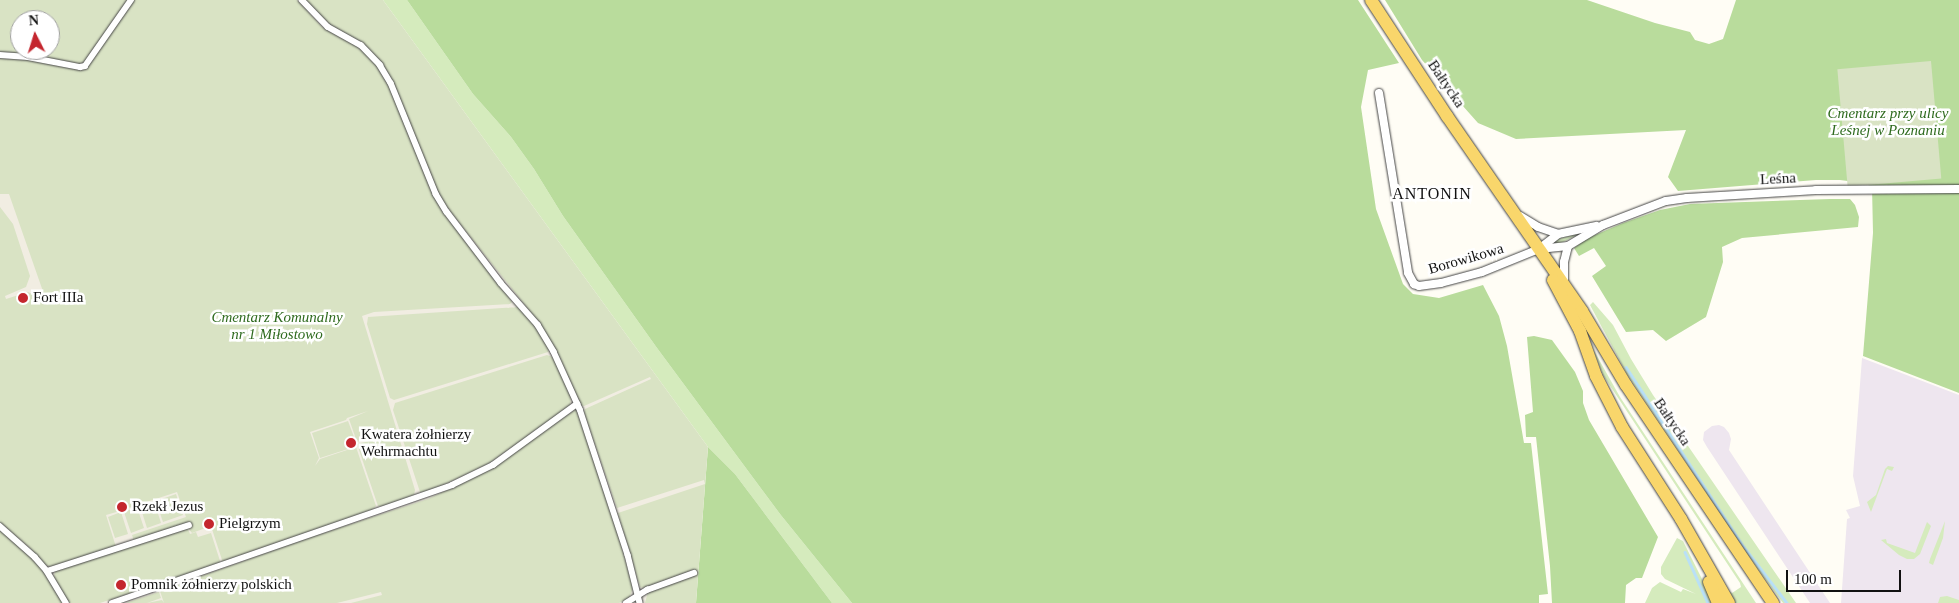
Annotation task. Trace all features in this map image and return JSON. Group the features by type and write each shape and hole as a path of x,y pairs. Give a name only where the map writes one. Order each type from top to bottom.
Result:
{"main road":[{"name":"Bałtycka","path":"1371,0 1447,116 1564,284 1626,386 1773,603"},
{"name":"Bałtycka","path":"1542,254 1550,275 1583,338 1610,405 1628,439 1692,538 1729,603"},
{"path":"1692,538 1718,603"}],"street":[{"path":"0,55 28,57 80,68 85,66 131,0"},
{"path":"302,0 328,28 361,45 380,64 390,83 436,194 465,236 538,325 554,352 578,404 624,539 637,587 638,600"},
{"name":"Borowikowa","path":"1379,93 1408,273 1414,284 1426,286 1459,279 1542,254"},
{"name":"Leśna","path":"1542,254 1558,234 1603,225 1666,201 1816,190 1959,189"},
{"path":"1516,214 1538,227 1558,234"},
{"name":"Leśna","path":"1542,254 1568,246 1603,225"},
{"path":"1564,284 1564,262 1568,246"},
{"path":"112,603 452,486 493,465 578,404"},
{"path":"47,572 189,524"},
{"path":"0,526 24,546 47,572 66,603"},
{"path":"626,603 638,600 647,590 694,573"}],"shaded area":[{"path":"297,0 305,0 325,22 367,47 382,63 433,183 445,205 541,325 559,356 581,405 584,406 650,377 651,379 585,409 584,412 617,508 704,480 705,484 618,513 640,587 644,588 694,570 648,592 645,603 619,603 629,598 633,588 613,517 576,409 491,469 428,499 299,541 160,591 164,603 162,600 147,603 161,598 159,592 126,603 100,603 221,564 211,533 198,537 196,532 190,534 187,527 192,533 211,526 223,563 371,511 376,506 356,447 320,459 315,466 319,458 310,432 346,420 347,418 368,411 349,419 357,442 377,435 378,439 357,444 378,506 385,506 414,495 415,490 362,316 374,312 510,304 512,302 435,197 384,74 372,58 357,45 322,27","holes":["519,307 538,328 549,347 548,352 394,400 390,398 367,324 368,317","547,355 555,358 571,395 570,406 488,464 426,493 420,492 393,410 395,403","348,421 354,437 346,440 348,449 320,458 312,433"]},
{"path":"0,194 9,194 46,300 40,302 37,296 28,292 6,299 5,296 26,287 30,276 13,224 0,207"},
{"path":"1862,358 1959,395 1959,603 1841,603 1847,519 1850,518 1846,510 1860,506 1853,476"},
{"path":"1719,425 1724,427 1729,433 1731,439 1729,450 1830,603 1810,603 1707,447 1703,440 1704,432 1712,426"},
{"path":"177,492 186,517 132,535 134,541 55,571 54,577 69,603 63,603 41,568 25,550 0,529 0,523 29,547 45,565 51,567 116,547 106,515 120,511 119,507 124,506 125,509","holes":["176,494 183,515 163,522 156,501","154,501 161,523 147,528 140,506","137,507 144,528 131,533 124,512","121,512 128,534 115,538 108,517"]},
{"path":"381,592 382,595 351,603 337,603"}],"green space":[{"name":"Cmentarz Komunalny nr 1 Miłostowo","path":"0,0 383,0 708,447 696,603 0,603"},
{"path":"383,0 407,0 473,94 511,137 534,169 563,216 657,348 780,514 852,603 832,603 735,474 708,447"},
{"path":"407,0 1358,0 1399,63 1368,70 1361,107 1376,209 1403,284 1413,294 1439,298 1483,285 1499,316 1507,346 1524,443 1531,443 1548,594 1539,595 1539,603 852,603 780,514 657,348 563,216 534,169 511,137 473,94"},
{"path":"1385,0 1587,0 1655,23 1690,32 1695,40 1709,44 1723,39 1736,0 1959,0 1959,393 1863,356 1873,233 1872,187 1863,183 1840,180 1816,180 1678,191 1668,177 1686,130 1516,139 1478,123 1422,60"},
{"name":"Cmentarz przy ulicy Leśnej w Poznaniu","path":"1931,61 1941,179 1848,187 1837,69"},
{"path":"1850,199 1855,205 1859,217 1858,227 1742,238 1722,247 1723,262 1706,317 1666,341 1653,330 1626,332 1592,276 1606,266 1594,248 1579,256 1574,248 1588,238 1623,223 1660,210 1690,204"},
{"path":"1583,232 1555,246 1548,244 1555,240"},
{"path":"1593,302 1613,325 1653,395 1796,603 1783,603 1758,569 1627,374 1590,305"},
{"path":"1534,336 1552,340 1575,372 1583,391 1583,403 1589,420 1658,537 1642,578 1636,578 1626,585 1625,603 1552,603 1550,566 1536,437 1526,437 1525,415 1533,412 1527,337"},
{"path":"1593,349 1620,397 1756,603 1735,603 1728,591 1732,593 1741,587 1740,583 1603,375"},
{"path":"708,447 735,474 832,603 696,603"},
{"path":"1888,466 1894,467 1892,471 1887,469 1871,512 1867,502 1876,495 1885,469"},
{"path":"1945,521 1943,538 1933,565 1929,563 1930,559"},
{"path":"1927,522 1931,526 1920,554 1914,559 1907,559 1899,555 1881,540 1886,539 1887,543 1915,553"},
{"path":"1677,538 1683,541 1714,603 1645,603 1652,588 1660,582 1681,592 1683,589 1696,594 1665,579 1661,574 1661,567"},
{"path":"1947,596 1959,600 1959,603 1938,603 1940,597"}],"waterway":[{"path":"1626,367 1741,543 1787,603"},
{"path":"1685,552 1708,603"}],"place":[{"name":"Fort IIIa","path":"23,298"},
{"name":"Kwatera żołnierzy Wehrmachtu","path":"351,443"},
{"name":"Rzekł Jezus","path":"122,507"},
{"name":"Pielgrzym","path":"209,524"},
{"name":"Pomnik żołnierzy polskich","path":"121,585"}],"district":[{"name":"ANTONIN","path":"1432,194"}]}
